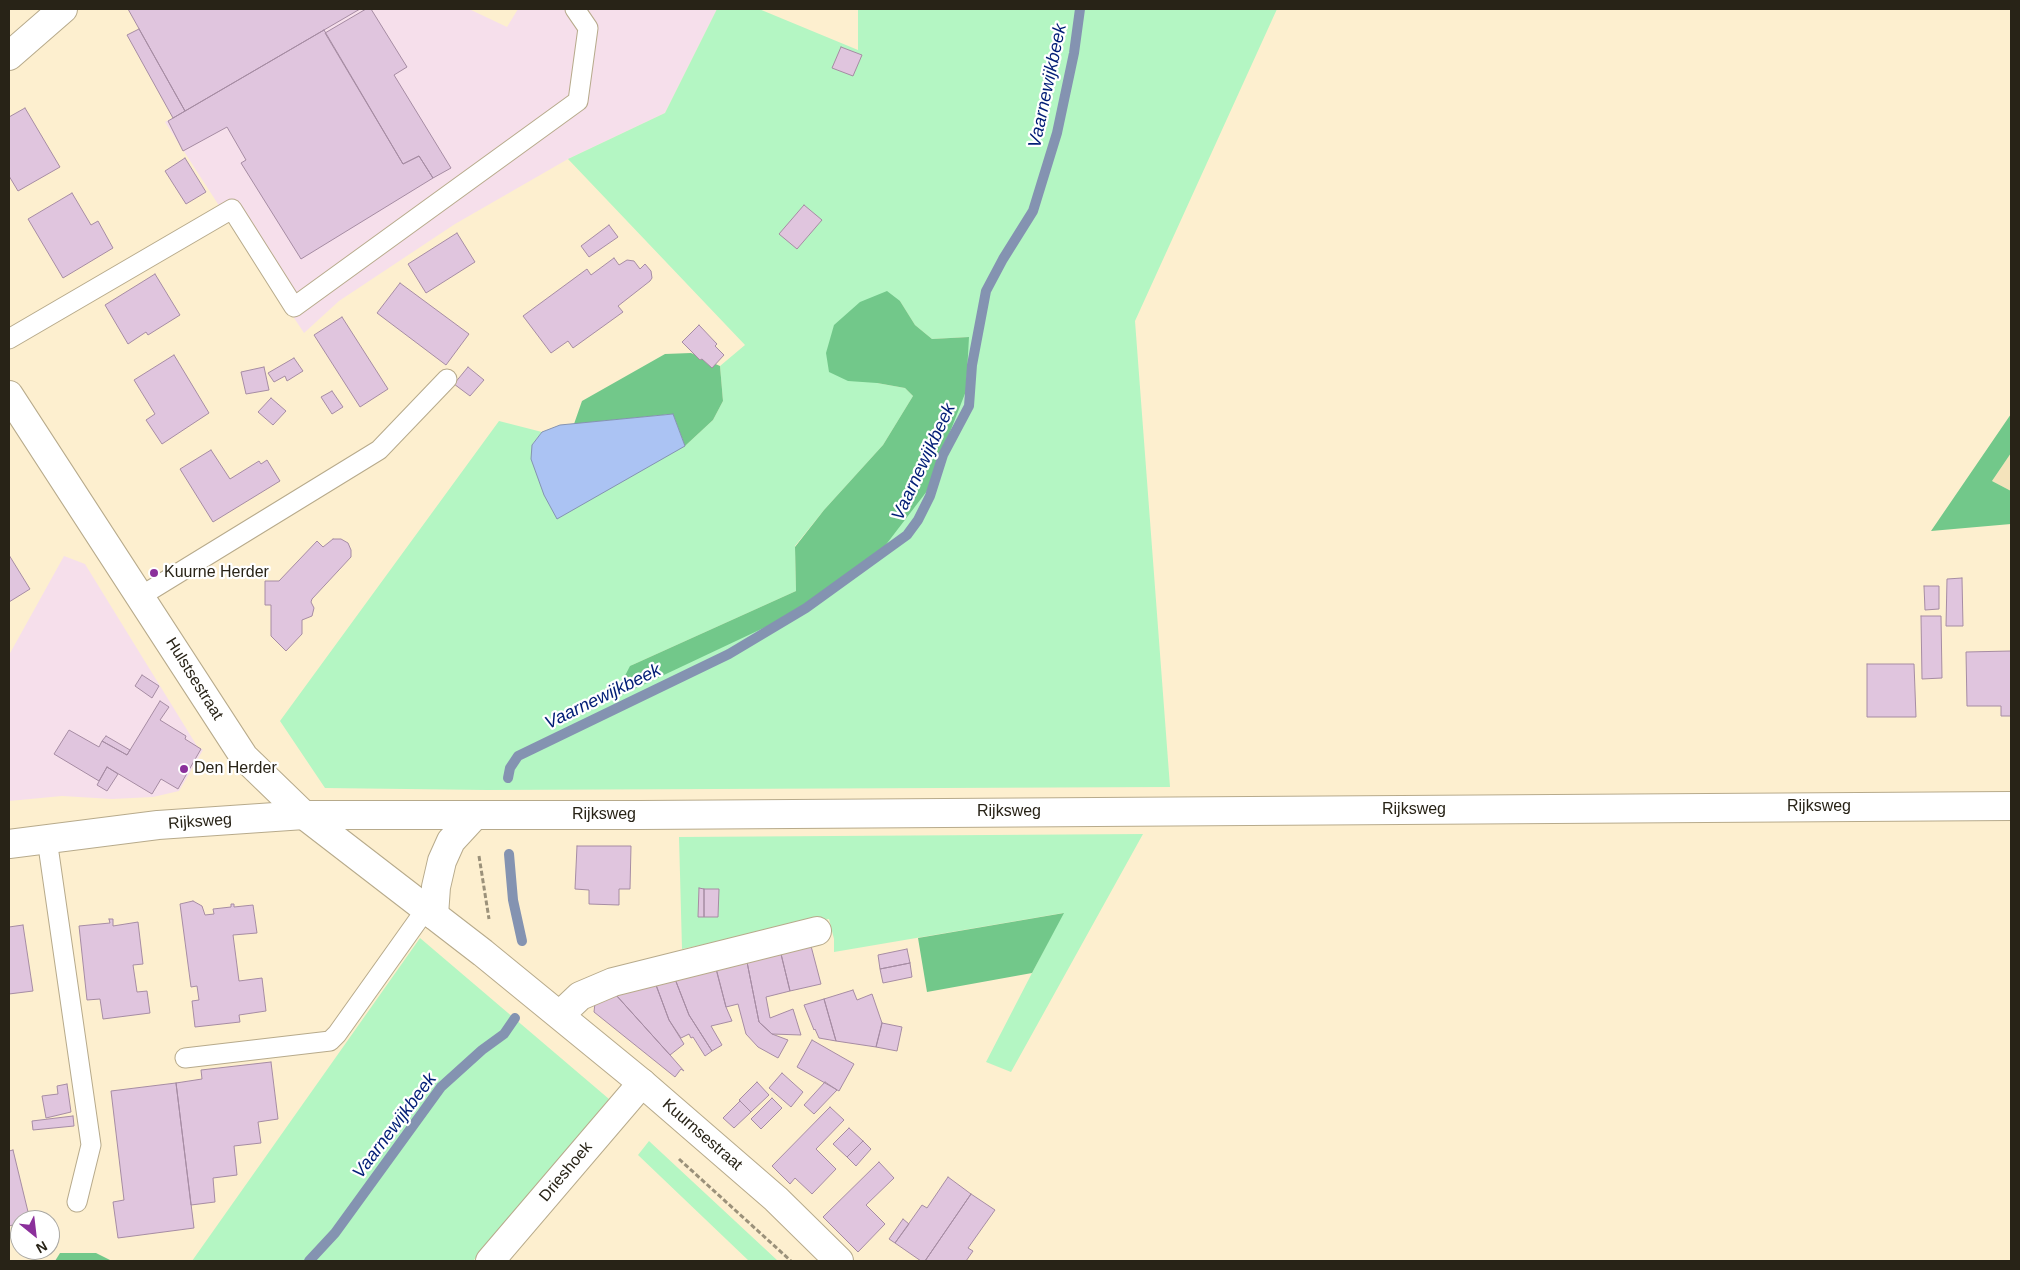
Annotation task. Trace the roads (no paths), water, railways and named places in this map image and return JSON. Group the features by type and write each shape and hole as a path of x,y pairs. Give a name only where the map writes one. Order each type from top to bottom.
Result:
{"main road":[{"path":"9,56 63,9"},
{"name":"Hulstsestraat","path":"9,395 244,757 304,815 430,912"},
{"name":"Rijksweg","path":"9,844 158,825 304,815 2011,806"},
{"path":"430,912 442,861 452,842 475,815"},
{"name":"Kuurnsestraat","path":"430,912 561,1014 642,1083 776,1199 839,1261"},
{"path":"561,1014 580,996 613,982 817,931"},
{"name":"Drieshoek","path":"490,1261 642,1083"}],"lane":[{"path":"9,339 232,208 294,307 578,101 588,28 575,9"},
{"path":"141,596 379,450 447,379"},
{"path":"47,839 91,1145 77,1202"},
{"path":"185,1058 330,1041 430,912"}],"water":[{"path":"673,414 685,446 557,519 544,495 531,459 532,445 542,432 560,425"}],"waterway":[{"name":"Vaarnewijkbeek","path":"508,778 510,768 518,756 729,654 806,608 907,535 918,520 930,496 943,455 969,406 972,365 986,291 1003,259 1033,211 1057,133 1074,53 1080,9"},
{"name":"Vaarnewijkbeek","path":"509,854 513,900 522,941"},
{"name":"Vaarnewijkbeek","path":"309,1261 335,1233 441,1087 482,1050 504,1034 515,1018"}],"place":[{"name":"Kuurne Herder","path":"154,573"},
{"name":"Den Herder","path":"184,769"}]}
